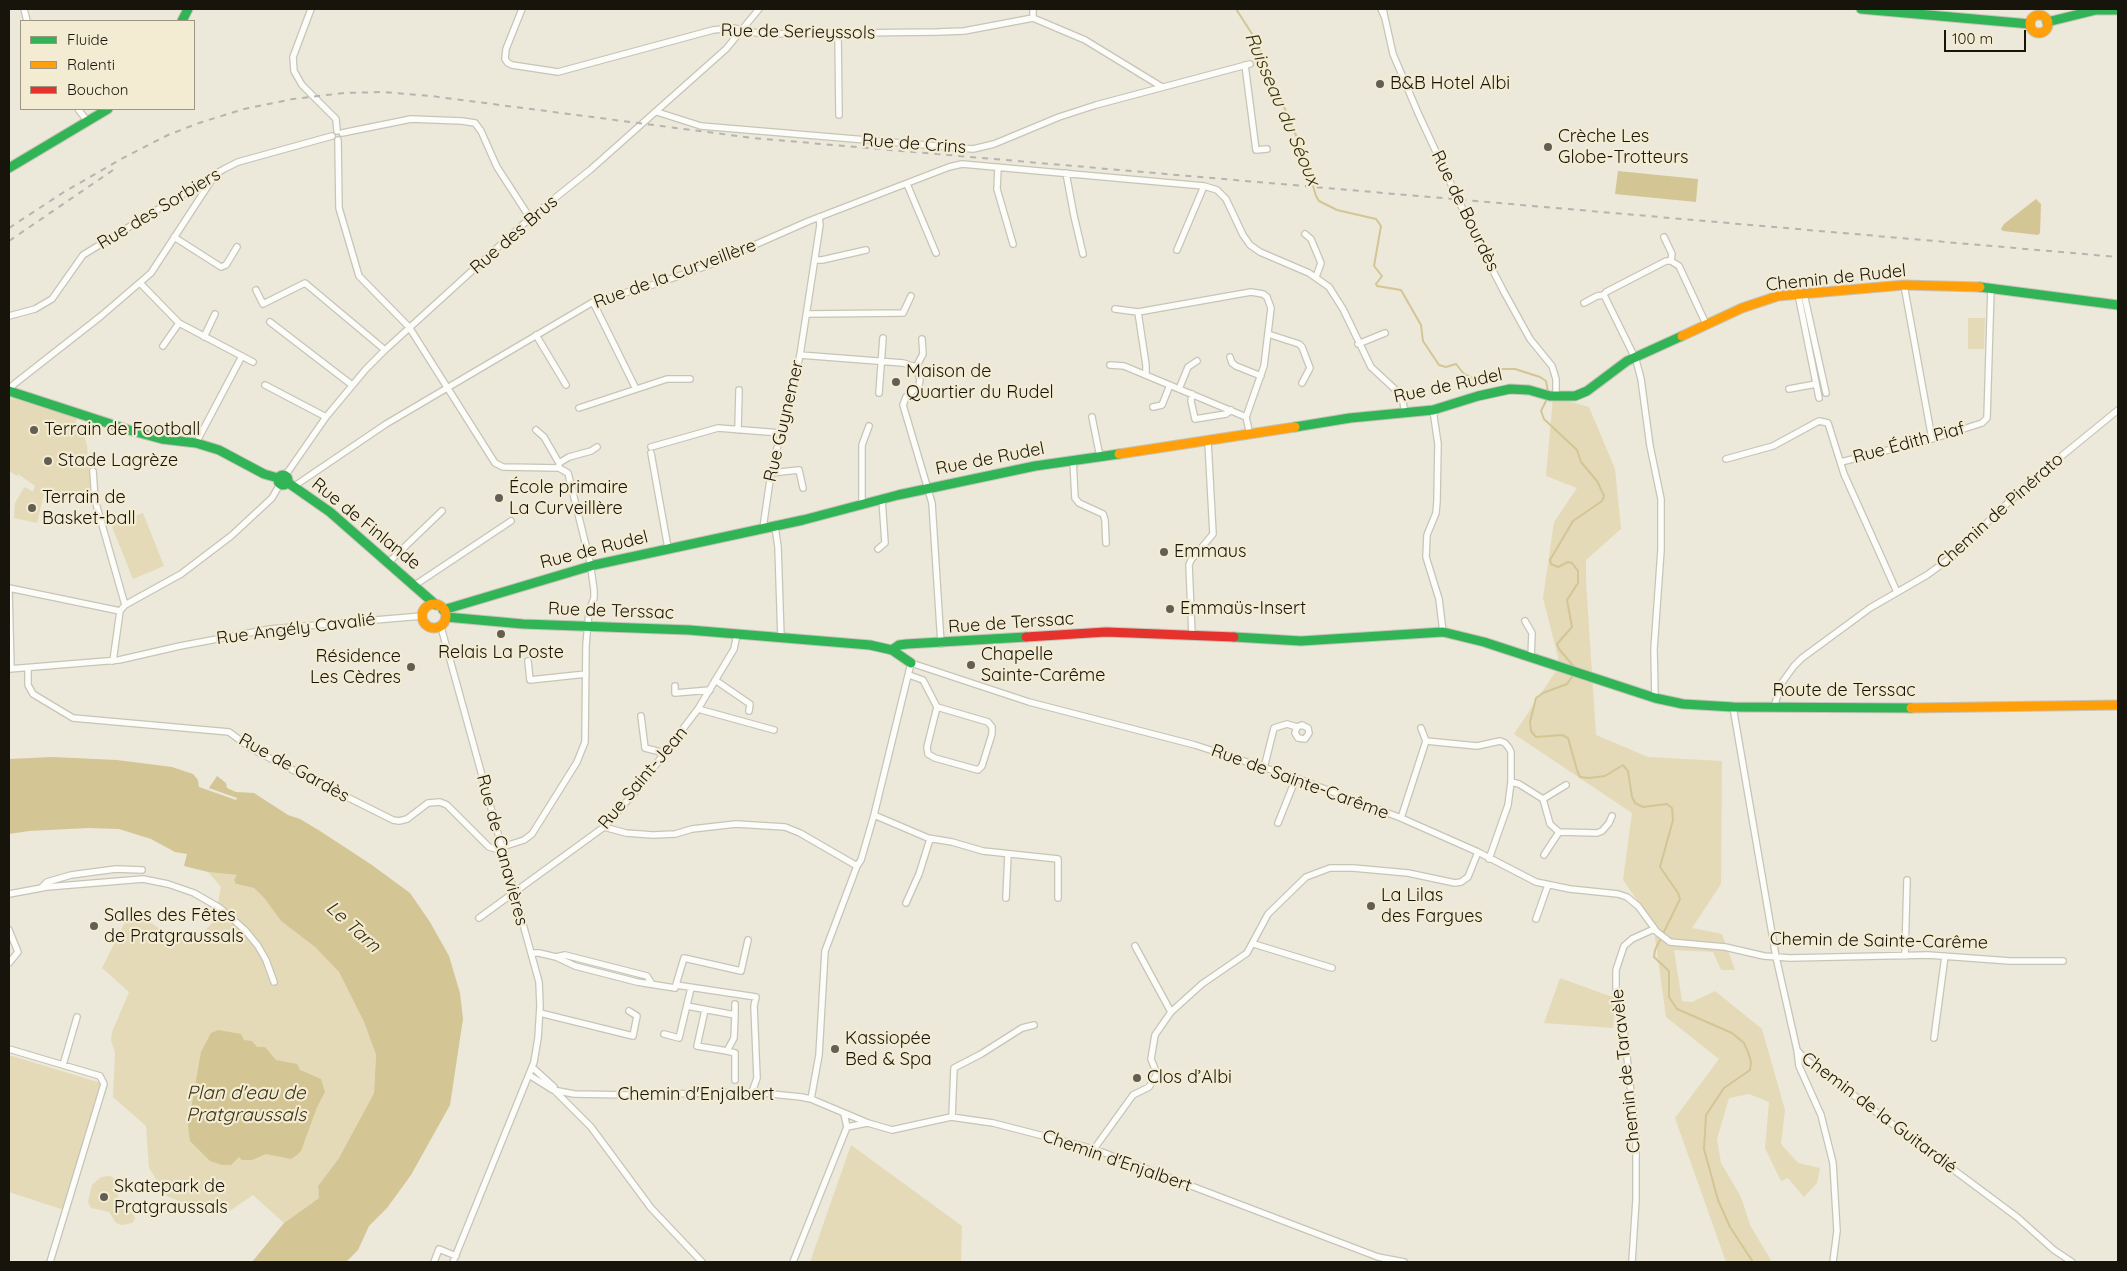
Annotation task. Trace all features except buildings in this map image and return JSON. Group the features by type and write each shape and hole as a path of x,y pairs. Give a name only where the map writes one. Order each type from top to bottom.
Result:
{"street":[{"path":"311,9 293,57 294,71 302,85 336,119 339,132"},
{"name":"Rue de Serieyssols","path":"522,9 506,49 505,59 512,65 558,72 713,30 732,28 762,34 964,31 1032,18"},
{"name":"Rue des Brus","path":"125,605 181,574 231,536 272,498 326,417 352,385 385,350 530,218 590,170 726,50 759,9"},
{"path":"1033,9 1032,18 1085,40 1162,87"},
{"name":"Rue de Bourdès","path":"1382,9 1393,54 1418,114 1477,240 1530,339 1552,366 1556,379 1550,396"},
{"path":"1860,9 2030,24 2032,30 2039,33 2046,29 2047,22 2096,10 2118,10"},
{"path":"838,34 840,115"},
{"name":"Rue de Crins","path":"657,112 701,126 967,149 994,144 1078,110 1248,64 1256,150 1267,149"},
{"path":"79,110 88,122"},
{"path":"9,168 106,110"},
{"path":"530,218 497,167 481,131 475,123 411,119 333,133 335,138 339,208 355,268 364,284 405,321 496,464 503,467 559,465 569,457 591,451 597,447"},
{"name":"Rue des Sorbiers","path":"9,316 35,309 52,298 83,255 194,186 238,162 335,138"},
{"name":"Rue de la Curveillère","path":"285,481 449,388 593,302 659,283 709,265 818,218 954,165 998,167 1204,186"},
{"path":"998,167 997,189 1013,244"},
{"path":"1066,173 1069,197 1083,254"},
{"path":"9,391 12,385 151,273 214,176"},
{"path":"907,184 936,254"},
{"path":"194,186 199,188 202,195"},
{"path":"1177,250 1204,186 1217,190 1226,199 1243,235 1250,245 1260,252 1316,277 1329,287 1371,367 1399,393 1406,414"},
{"name":"Rue Guynemer","path":"763,528 771,473 800,355 820,225 818,218"},
{"path":"1304,234 1311,239 1321,263 1316,277"},
{"path":"174,237 221,267 226,265 237,247"},
{"path":"1664,237 1672,254 1671,260"},
{"path":"815,260 866,250"},
{"path":"1584,304 1604,295 1606,292 1666,260 1671,260 1679,266 1706,324"},
{"path":"140,283 179,323 253,362"},
{"path":"256,290 263,304 305,283 385,350"},
{"path":"1904,285 1932,439"},
{"name":"Chemin de Rudel","path":"1550,396 1575,396 1586,391 1627,360 1742,308 1778,296 1904,285 1975,286 2118,306"},
{"name":"Rue Édith Piaf","path":"1897,592 1844,474 1841,462 1932,439 1982,423 1987,418 1991,288"},
{"path":"1115,309 1138,312 1257,292 1263,294 1270,302 1271,308 1261,376 1246,417 1250,435"},
{"path":"1801,294 1819,398"},
{"path":"1801,294 1826,393"},
{"path":"1604,295 1635,357 1641,379 1661,499 1661,550 1654,650 1655,698"},
{"path":"807,314 903,313 911,296"},
{"path":"593,302 636,389"},
{"path":"1138,312 1146,375"},
{"path":"204,337 215,314"},
{"path":"270,322 352,385"},
{"path":"164,346 179,323"},
{"path":"1358,344 1385,333"},
{"path":"1268,334 1299,344 1302,347 1310,368 1302,383"},
{"path":"536,335 566,385"},
{"path":"879,393 883,338"},
{"path":"922,339 924,354 916,367 920,380 916,388 906,397 903,405 932,503 941,644"},
{"path":"800,355 903,363 916,367"},
{"path":"196,443 242,356"},
{"path":"1230,357 1232,363 1236,366 1261,376"},
{"path":"1179,389 1188,367 1197,361"},
{"path":"1110,365 1124,366 1246,417"},
{"path":"579,408 667,379 690,379"},
{"path":"265,384 326,417"},
{"path":"1789,390 1816,384"},
{"path":"1153,407 1162,405 1170,385"},
{"name":"Rue de Rudel","path":"442,611 590,564 775,526 882,499 1017,469 1208,442 1350,418 1433,410 1478,396 1510,389 1529,390 1550,396"},
{"path":"738,430 739,390"},
{"name":"Rue de Finlande","path":"9,391 129,430 162,439 196,443 219,450 264,474 285,481 330,512 389,562 442,611"},
{"path":"1192,394 1191,401 1195,419 1226,414 1231,410"},
{"path":"1433,410 1438,444 1438,501 1436,513 1427,535 1426,556 1439,599 1443,632"},
{"name":"Chemin de Pinérato","path":"1774,707 1782,684 1798,662 1870,608 1927,575 1953,556 2001,509 2047,468 2118,410"},
{"path":"1092,416 1100,457"},
{"path":"1726,459 1773,446 1824,421 1828,423 1841,462"},
{"path":"862,504 862,445 869,426"},
{"path":"501,848 524,840 532,834 580,756 585,742 588,626 589,611 594,598 590,564 568,473 559,465 544,437 536,430"},
{"path":"668,548 651,450 709,430 781,433"},
{"path":"1192,635 1190,560 1213,534 1208,442"},
{"path":"1073,460 1075,498 1079,503 1103,514 1106,543"},
{"path":"771,473 799,470 803,488"},
{"path":"93,471 95,500 125,605 120,611 112,661"},
{"path":"878,550 885,543 882,499"},
{"path":"389,562 442,511"},
{"path":"415,585 511,521"},
{"path":"775,526 778,547 782,638"},
{"path":"10,669 9,589 120,611"},
{"name":"Rue de Finlande","path":"423,594 423,612"},
{"path":"429,605 442,611 441,627 430,627 424,622 423,612 429,605"},
{"name":"Rue de Terssac","path":"442,611 523,624 689,630 870,645 892,650 899,645 907,644 941,644 1106,632 1317,641 1443,632 1484,642 1575,672"},
{"name":"Rue Angély Cavalié","path":"10,669 112,661 270,629 423,612"},
{"path":"1525,621 1532,633 1530,658"},
{"name":"Rue de Canavières","path":"441,627 531,953 538,982 540,1014 538,1038 530,1075 454,1259"},
{"name":"Rue Saint-Jean","path":"480,918 604,827 635,792 698,709 734,649 737,634"},
{"path":"811,1099 819,1055 825,951 856,866 861,860 874,815 909,675 911,663 908,658 907,644"},
{"path":"892,650 911,663"},
{"path":"528,661 530,680 586,674"},
{"name":"Rue de Sainte-Carême","path":"911,663 1028,702 1195,745 1296,778 1401,818 1478,852 1519,875 1548,885 1618,894 1627,897 1638,906 1656,931 1666,940"},
{"name":"Rue de Gardès","path":"28,668 28,685 33,694 73,718 229,732 252,749 393,820 406,819 428,803 440,802 447,805 489,847 501,848"},
{"name":"Route de Terssac","path":"1575,672 1655,698 1683,704 1774,707 2118,705"},
{"path":"909,675 923,680 937,707 927,747 928,754 935,758 978,770 982,766 992,734 992,727 988,722 937,707"},
{"path":"716,680 750,704 748,711"},
{"path":"675,686 675,692 710,690"},
{"name":"Chemin de la Guitardié","path":"1733,706 1776,957 1797,1050 1805,1059 2017,1217 2054,1250 2072,1262"},
{"path":"698,709 774,730"},
{"path":"641,716 645,748 665,753"},
{"path":"1264,768 1274,728 1287,724 1297,727"},
{"path":"1401,818 1426,741 1421,728"},
{"path":"1426,741 1483,746 1496,740 1505,743 1511,752 1511,782 1508,805 1489,859"},
{"path":"1278,823 1296,778"},
{"path":"1511,782 1519,784 1543,799 1550,824 1558,832 1596,833 1602,831 1612,816"},
{"path":"1543,799 1566,785"},
{"path":"874,815 930,838 1008,854 1058,859 1058,898"},
{"path":"604,827 626,834 653,835 675,834 692,829 736,824 785,827 800,833 856,866"},
{"path":"1544,854 1558,832"},
{"path":"906,903 919,874 930,838"},
{"path":"1094,1149 1133,1095 1149,1087 1157,1074 1151,1060 1155,1035 1171,1012 1202,984 1247,953 1254,944 1268,914 1306,877 1330,868 1353,868 1408,873 1455,883 1461,882 1468,877 1478,852"},
{"path":"1006,898 1008,854"},
{"path":"41,888 47,882 71,876 116,869 142,870"},
{"path":"9,894 41,888 143,879 168,884 194,893 220,908 245,930 266,960 274,982"},
{"path":"1905,956 1908,880"},
{"path":"1536,920 1548,885"},
{"path":"9,930 18,952 9,963"},
{"name":"Chemin de Taravèle","path":"1632,1262 1636,1200 1636,1140 1624,1029 1616,992 1616,970 1624,946 1632,939 1656,931"},
{"path":"531,953 539,952 556,957 575,966 637,982 675,988 684,958 741,971 748,940"},
{"name":"Chemin de Sainte-Carême","path":"1666,940 1676,944 1726,947 1776,957 1945,956 2010,961 2063,961"},
{"path":"1254,944 1332,968"},
{"path":"1136,946 1171,1012"},
{"path":"1934,1038 1945,956"},
{"path":"556,957 576,958 647,976 652,984"},
{"path":"575,966 576,958"},
{"path":"676,985 756,996 754,1006 757,1078 752,1092"},
{"path":"664,1034 679,1038 691,988"},
{"path":"727,1051 734,1038 735,1004"},
{"path":"687,1006 734,1015"},
{"path":"705,1010 697,1046 735,1053 735,1080"},
{"path":"540,1014 632,1036 637,1016 629,1011"},
{"path":"63,1065 77,1016"},
{"path":"952,1118 954,1068 981,1054 1022,1028 1034,1024"},
{"path":"9,1049 100,1076 104,1084 50,1262"},
{"path":"1797,1050 1799,1066 1821,1115 1834,1163 1837,1231 1834,1262"},
{"path":"532,1067 591,1126 651,1208 702,1262"},
{"name":"Chemin d'Enjalbert","path":"530,1075 555,1090 574,1094 630,1095 752,1092 811,1099 844,1114 892,1130 900,1130 952,1118 993,1123 1094,1149 1378,1257 1404,1262"},
{"path":"793,1262 848,1127 844,1114"},
{"path":"848,1127 868,1123"},
{"path":"434,1262 439,1249 454,1259"}],"shaded area":[{"path":"1968,318 1985,318 1984,349 1968,349"},
{"name":"Stade Lagrèze","path":"9,397 77,418 76,422 81,427 87,445 91,496 44,493 37,523 14,518 15,503 22,491 25,487 33,492 35,486 18,474 17,476 9,471"},
{"path":"1553,397 1589,407 1615,469 1621,529 1586,560 1596,735 1648,757 1722,761 1721,884 1692,928 1722,934 1735,970 1721,970 1713,952 1674,950 1682,1001 1692,1002 1715,991 1762,1029 1785,1110 1781,1144 1798,1163 1820,1168 1817,1183 1804,1197 1788,1178 1781,1181 1765,1148 1769,1102 1749,1094 1729,1098 1717,1139 1721,1163 1741,1197 1750,1225 1772,1262 1726,1262 1675,1118 1719,1059 1666,1017 1653,923 1623,880 1632,813 1514,734 1560,665 1543,598 1554,522 1577,488 1546,476"},
{"path":"143,513 164,566 133,579 111,524"},
{"path":"208,872 237,875 236,884 254,888 265,899 281,921 315,947 339,972 364,1022 376,1055 374,1093 339,1158 318,1186 319,1198 284,1223 253,1195 228,1212 212,1214 167,1196 149,1168 146,1126 113,1097 115,1053 111,1040 112,1032 129,992 102,968 131,910 165,932 192,944 215,920 221,887"},
{"path":"1560,978 1615,998 1613,1028 1544,1023"},
{"path":"9,1055 101,1083 64,1210 9,1192"},
{"path":"851,1145 962,1226 961,1262 810,1262"},
{"name":"Skatepark de Pratgraussals","path":"110,1176 125,1185 118,1192 118,1202 134,1215 135,1219 132,1223 122,1225 116,1223 109,1212 91,1208 88,1202 92,1185 101,1177"}],"water":[{"path":"1618,171 1698,179 1696,202 1615,194"},
{"path":"2036,199 2041,204 2040,233 2038,235 2003,231 2001,229 2004,224"},
{"name":"Le Tarn","path":"53,757 117,760 172,767 193,774 198,780 199,787 236,800 237,798 209,788 217,776 226,783 227,788 236,792 254,793 288,815 300,819 320,831 372,865 410,893 430,922 449,956 460,993 463,1019 450,1105 411,1175 387,1208 369,1226 358,1250 346,1262 252,1262 284,1223 319,1198 318,1186 339,1158 374,1093 376,1055 364,1022 339,972 315,947 281,921 265,899 254,888 236,884 234,880 237,875 208,872 184,866 187,854 175,852 151,839 119,829 88,828 9,834 9,759"},
{"name":"Plan d'eau de Pratgraussals","path":"218,1030 241,1034 244,1040 252,1041 257,1047 265,1047 276,1060 297,1064 300,1070 321,1079 325,1092 317,1107 301,1151 291,1159 266,1154 252,1160 242,1160 239,1157 231,1165 222,1165 210,1161 190,1141 188,1126 201,1052 211,1033"}],"waterway":[{"name":"Ruisseau du Séoux","path":"1236,9 1256,40 1303,152 1316,196 1319,201 1337,210 1376,219 1381,226 1374,266 1382,276 1376,284 1377,286 1401,290 1421,325 1423,341 1439,365 1446,367 1456,364 1464,374 1474,379 1490,376 1499,369 1515,369 1540,377 1546,381 1548,392"},
{"name":"Ruisseau du Séoux","path":"1547,399 1541,411 1544,419 1577,450 1581,462 1597,481 1604,496 1602,501 1573,521 1550,560 1551,564 1558,567 1568,562 1572,563 1578,571 1578,583 1567,600 1572,627 1557,644 1575,668"},
{"name":"Ruisseau du Séoux","path":"1574,674 1567,684 1543,693 1536,698 1530,722 1531,731 1536,737 1562,735 1568,738 1580,777 1605,776 1623,765 1628,771 1632,797 1635,803 1643,807 1667,804 1672,808 1673,820 1660,867 1680,899 1655,950 1654,957 1669,971 1669,997 1677,1009 1732,1033 1744,1043 1748,1052 1751,1062 1750,1070 1724,1088 1706,1115 1704,1149 1718,1200 1730,1227 1753,1262"}],"railway":[{"path":"9,228 64,192 123,158 168,135 199,123 244,109 293,99 344,93 384,92 431,96 753,138 2118,257"},
{"path":"9,241 116,168"}],"traffic: fast":[{"path":"182,20 188,9"},
{"path":"1861,9 2030,24"},
{"path":"2047,22 2096,10 2118,10"},
{"path":"9,168 106,110"},
{"path":"1980,287 2118,305"},
{"path":"1295,427 1350,418 1433,410 1478,396 1510,389 1529,390 1550,396 1575,396 1587,391 1627,361 1682,336"},
{"path":"9,391 129,430 162,439 196,443 219,450 264,474 278,478"},
{"path":"443,610 594,565 803,520 898,495 1035,466 1119,454"},
{"path":"283,475 288,480 283,485 278,480 283,475"},
{"path":"287,482 330,512 436,605"},
{"path":"446,617 523,624 689,630 870,645 892,650 899,645 907,644 1026,637"},
{"path":"1234,637 1301,641 1443,632 1484,642 1655,698 1683,704 1733,707 1911,708"},
{"path":"892,650 911,663"}],"traffic: slow":[{"path":"2039,15 2045,18 2048,24 2045,30 2039,33 2033,30 2030,24 2033,18 2039,15"},
{"path":"1682,336 1742,308 1778,296 1904,285 1980,287"},
{"path":"1119,454 1295,427"},
{"path":"434,604 442,608 446,616 442,624 434,628 426,624 422,616 426,608 434,604"},
{"path":"1911,708 2118,705"}],"traffic: jam":[{"path":"1026,637 1106,632 1234,637"}],"place":[{"name":"B&B Hotel Albi","path":"1380,84"},
{"name":"Crèche Les Globe-Trotteurs","path":"1548,147"},
{"name":"Maison de Quartier du Rudel","path":"896,382"},
{"name":"Terrain de Football","path":"34,430"},
{"name":"Stade Lagrèze","path":"48,461"},
{"name":"École primaire La Curveillère","path":"499,498"},
{"name":"Terrain de Basket-ball","path":"32,508"},
{"name":"Emmaus","path":"1164,552"},
{"name":"Emmaüs-Insert","path":"1170,609"},
{"name":"Relais La Poste","path":"501,634"},
{"name":"Chapelle Sainte-Carême","path":"971,665"},
{"name":"Résidence Les Cèdres","path":"411,667"},
{"name":"La Lilas des Fargues","path":"1371,906"},
{"name":"Salles des Fêtes de Pratgraussals","path":"94,926"},
{"name":"Kassiopée Bed & Spa","path":"835,1049"},
{"name":"Clos d’Albi","path":"1137,1078"},
{"name":"Skatepark de Pratgraussals","path":"104,1197"}]}
